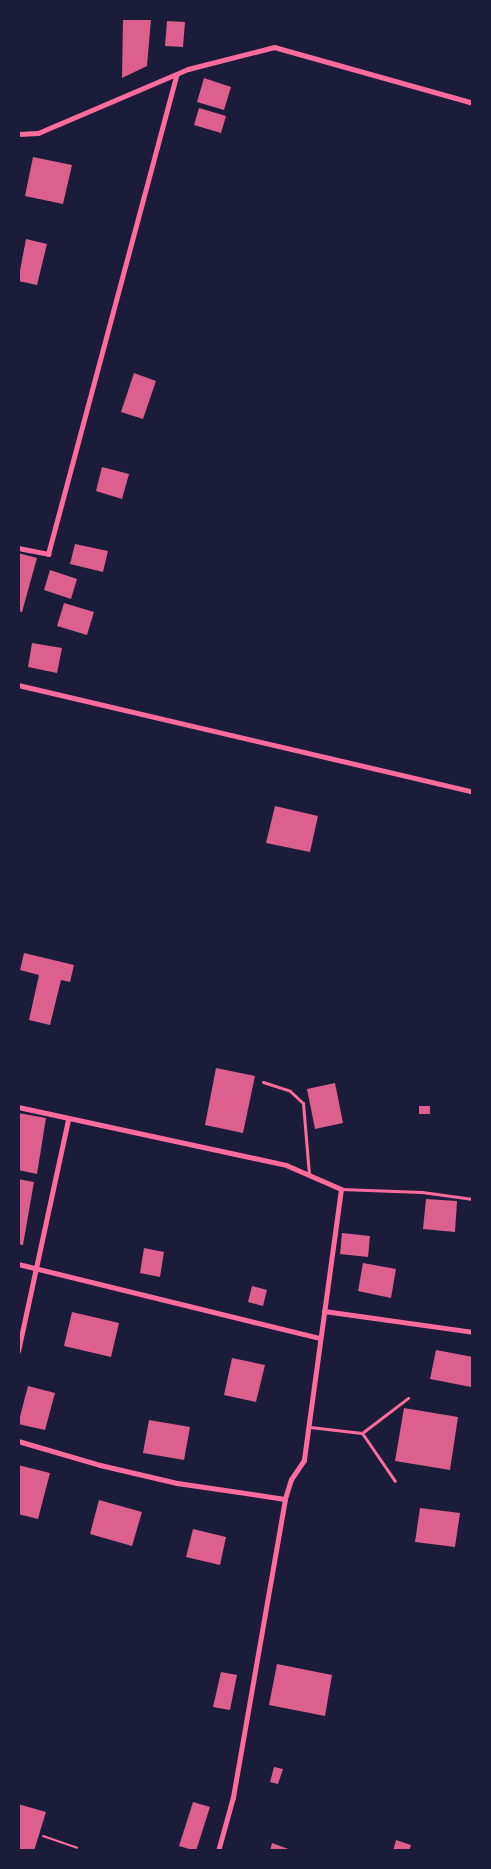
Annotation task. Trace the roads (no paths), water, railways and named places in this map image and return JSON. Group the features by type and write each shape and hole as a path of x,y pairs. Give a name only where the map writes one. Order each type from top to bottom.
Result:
{"street":[{"path":"18,134 38,133 176,75 274,46 473,103"},
{"path":"18,548 48,554 176,75"},
{"path":"18,685 473,792"},
{"path":"18,1107 286,1165 341,1189 304,1460 291,1479 285,1499 233,1797 218,1851"},
{"path":"18,1351 68,1119"},
{"path":"18,1264 320,1338"},
{"path":"324,1311 473,1332"},
{"path":"18,1441 100,1465 177,1483 285,1499"}],"lane":[{"path":"263,1082 290,1091 303,1103 310,1175"},
{"path":"341,1189 422,1192 473,1199"},
{"path":"310,1427 362,1433 408,1398"},
{"path":"362,1433 395,1481"}]}
